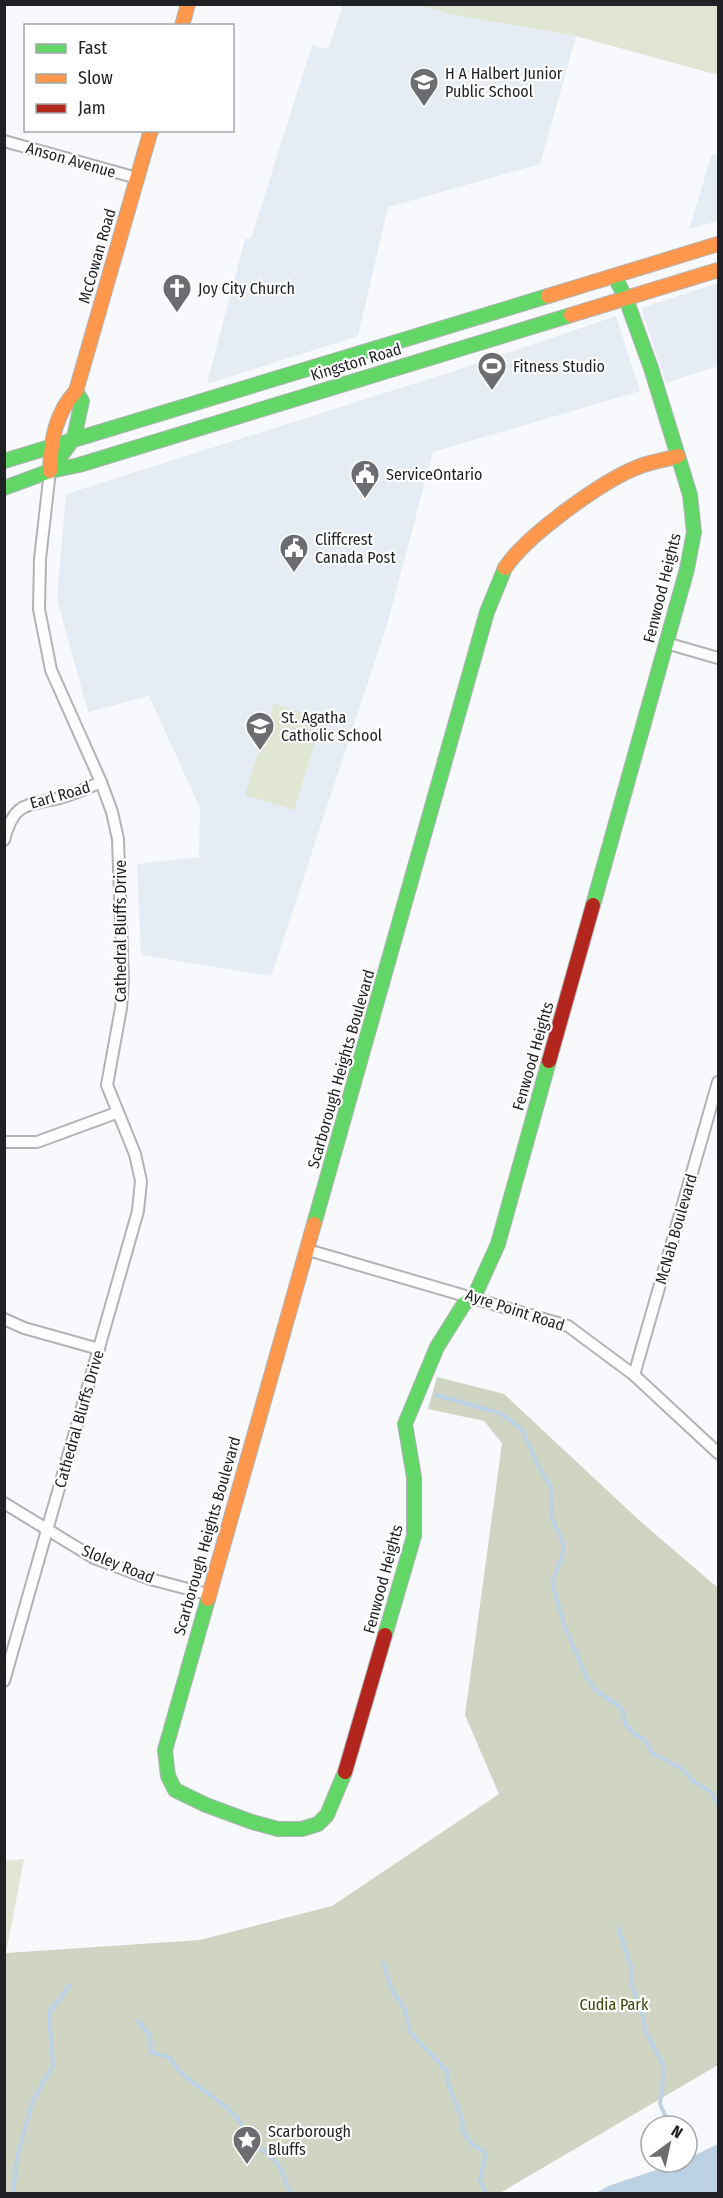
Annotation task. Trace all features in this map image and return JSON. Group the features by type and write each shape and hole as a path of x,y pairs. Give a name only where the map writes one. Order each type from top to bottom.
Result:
{"street":[{"path":"183,24 188,4"},
{"name":"McCowan Road","path":"50,471 52,431 64,402 76,390 150,132"},
{"name":"Anson Avenue","path":"4,141 137,178"},
{"name":"Kingston Road","path":"4,461 718,244"},
{"name":"Kingston Road","path":"4,488 50,471 79,465 718,270"},
{"name":"Fenwood Heights","path":"171,1784 182,1796 270,1828 295,1830 316,1825 330,1811 343,1780 414,1536 414,1477 405,1425 437,1347 464,1304 474,1297 498,1244 687,569 694,532 690,495 651,368 626,298 615,277"},
{"name":"McCowan Road","path":"50,471 74,438 82,401 76,390"},
{"name":"Scarborough Heights Boulevard","path":"171,1784 166,1772 165,1750 207,1594 308,1251 493,591 506,566 528,539 614,479 638,467 678,456"},
{"name":"Cathedral Bluffs Drive","path":"4,1681 138,1211 141,1181 135,1154 116,1113 107,1085 121,1008 123,980 120,866 115,823 101,782 59,691 42,626 40,559 50,471"},
{"path":"666,643 718,658"},
{"name":"Earl Road","path":"4,840 12,817 21,806 60,798 101,782"},
{"name":"McNab Boulevard","path":"634,1375 718,1082"},
{"path":"4,1142 37,1142 116,1113"},
{"name":"Ayre Point Road","path":"308,1251 474,1297 568,1326 634,1375 718,1453"},
{"path":"4,1319 24,1328 99,1349"},
{"name":"Sloley Road","path":"4,1503 80,1551 111,1565 207,1594"}],"shaded area":[{"name":"H A Halbert Junior Public School","path":"343,5 418,5 450,14 576,36 540,164 388,207 358,336 207,384 245,239 251,239 312,45 328,49"},
{"path":"712,154 718,155 718,221 689,229"},
{"path":"718,283 718,366 666,383 641,308"},
{"path":"616,316 640,391 433,452 387,625 271,976 141,955 137,864 199,857 200,808 149,696 88,712 57,599 66,494 454,371"}],"green space":[{"path":"418,5 718,5 718,75 576,36 450,14"},
{"path":"274,703 322,719 294,810 245,795"},
{"name":"Cudia Park","path":"437,1377 504,1394 640,1521 718,1588 718,2065 500,2193 5,2193 6,1953 200,1940 332,1906 499,1794 465,1715 502,1443 484,1421 428,1409"},
{"path":"24,1859 6,1953 5,1962 5,1861"}],"water":[{"path":"718,2144 718,2193 596,2193 608,2186 644,2174 699,2174 699,2153"}],"waterway":[{"path":"436,1395 500,1413 522,1429 538,1466 551,1487 552,1518 563,1543 563,1554 552,1583 564,1624 585,1674 596,1691 619,1706 623,1712 625,1724 645,1740 652,1753 681,1768 694,1782 711,1792 718,1805"},
{"path":"618,1928 631,1966 631,1983 643,2016 645,2030 662,2062 664,2071 660,2104 665,2114"},
{"path":"383,1963 391,1987 405,2010 410,2032 447,2071 448,2084 463,2122 462,2130 472,2144 486,2153 480,2180 486,2194"},
{"path":"13,2194 17,2157 33,2100 53,2066 49,2013 70,1985"},
{"path":"138,2021 150,2036 151,2052 170,2058 184,2075 228,2109 254,2144 278,2165 293,2194"}],"traffic: fast":[{"path":"593,905 687,569 694,532 690,495 651,368 626,299 615,277"},
{"path":"4,461 548,296"},
{"path":"4,488 50,471 79,465 571,315"},
{"path":"50,471 74,438 82,401 76,391"},
{"path":"314,1224 487,612 505,568"},
{"path":"385,1635 414,1536 414,1477 405,1424 437,1347 464,1304 474,1297 498,1244 549,1061"},
{"path":"208,1599 165,1750 168,1776 175,1790 206,1805 252,1822 278,1829 302,1829 318,1824 327,1815 345,1772"}],"traffic: slow":[{"path":"183,24 188,4"},
{"path":"50,471 56,428 63,409 76,391 150,132"},
{"path":"548,296 718,244"},
{"path":"571,315 718,270"},
{"path":"505,568 515,555 547,526 605,484 638,467 678,456"},
{"path":"208,1599 314,1224"}],"traffic: jam":[{"path":"549,1061 593,905"},
{"path":"345,1772 385,1635"}],"place":[{"name":"H A Halbert Junior Public School","path":"424,108"},
{"name":"Joy City Church","path":"177,314"},
{"name":"Fitness Studio","path":"492,392"},
{"name":"ServiceOntario","path":"365,500"},
{"name":"Cliffcrest Canada Post","path":"294,574"},
{"name":"St. Agatha Catholic School","path":"260,752"},
{"name":"Scarborough Bluffs","path":"247,2166"}]}
